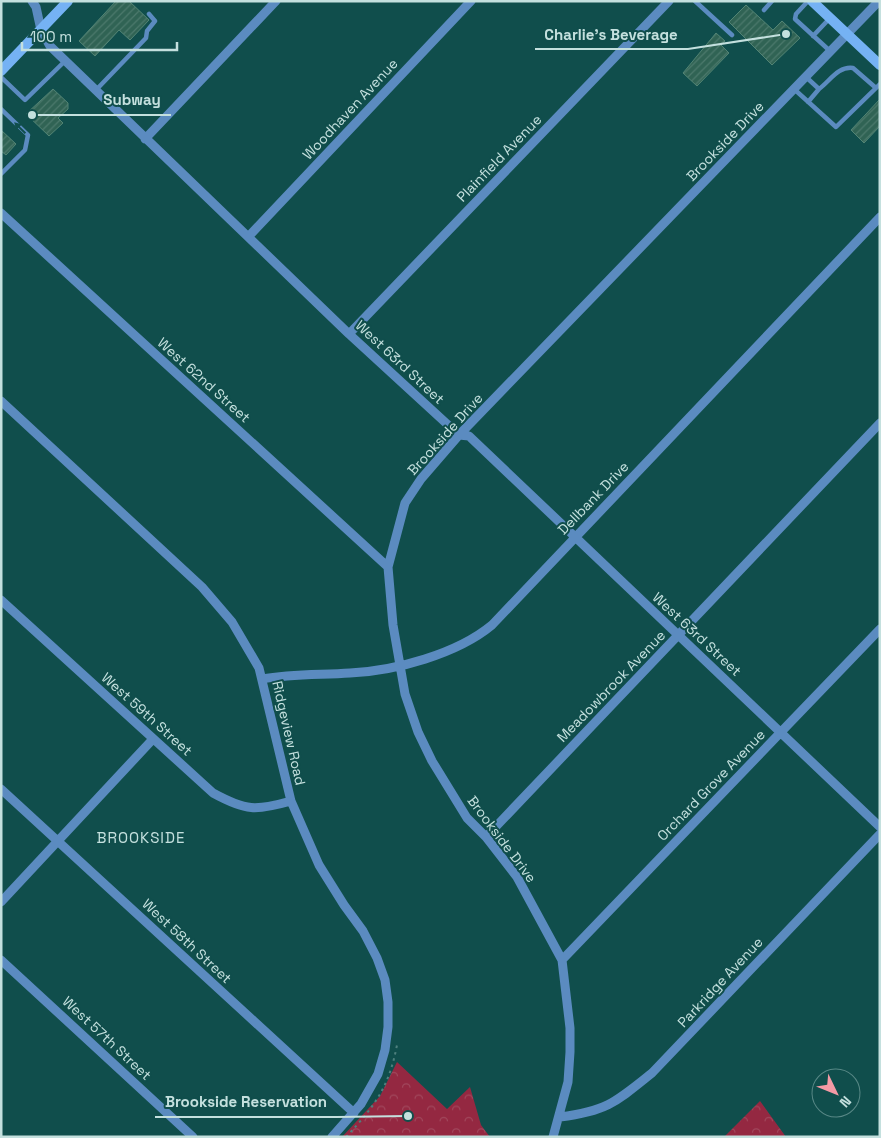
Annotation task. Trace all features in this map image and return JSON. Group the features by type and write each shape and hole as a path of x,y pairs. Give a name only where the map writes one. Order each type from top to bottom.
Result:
{"main road":[{"path":"1,71 68,1"},
{"path":"812,1 880,65"}],"street":[{"name":"West 63rd Street","path":"32,1 36,7 41,30 50,46 145,139 249,236 349,334 459,435 470,436 575,538 782,732 880,828"},
{"path":"145,139 276,1"},
{"name":"Woodhaven Avenue","path":"249,236 470,1"},
{"name":"Plainfield Avenue","path":"349,334 669,1"},
{"name":"Brookside Drive","path":"553,1137 568,1082 570,1052 570,1028 562,960 516,877 486,837 467,818 432,761 418,732 405,694 399,665 388,567 405,503 421,478 459,435 879,1"},
{"name":"West 62nd Street","path":"1,213 388,567"},
{"name":"Dellbank Drive","path":"262,680 314,674 352,673 399,665 440,653 475,638 492,624 575,538 880,216"},
{"name":"Ridgeview Road","path":"1,401 218,604 259,668 291,801 319,865 344,906 363,931 377,958 385,980 388,1010 385,1050 372,1087 354,1113 332,1137"},
{"name":"Meadowbrook Avenue","path":"486,837 880,423"},
{"name":"West 59th Street","path":"1,600 214,793 237,806 268,808 291,801"},
{"name":"Orchard Grove Avenue","path":"562,960 880,629"},
{"path":"1,902 153,739"},
{"name":"West 58th Street","path":"1,789 354,1113"},
{"name":"Parkridge Avenue","path":"560,1117 591,1113 614,1104 652,1074 880,834"},
{"name":"West 57th Street","path":"1,960 193,1137"}],"lane":[{"path":"695,1 732,35"},
{"path":"764,10 772,1"},
{"path":"808,1 795,16 830,52"},
{"path":"96,90 146,38 147,31 156,21 149,14"},
{"path":"813,36 830,18"},
{"path":"1,77 25,100 66,60"},
{"path":"794,89 808,102 834,125 838,126 878,86 853,68 846,67 819,89 808,102"},
{"path":"805,76 819,89"},
{"path":"1,109 28,135 26,150 1,174"}],"green space":[{"path":"397,1062 447,1109 470,1087 481,1125 490,1137 342,1137 380,1096"},
{"path":"760,1101 786,1137 724,1137"}],"building":[{"path":"116,1 129,1 149,20 130,40 119,30 95,56 79,41"},
{"path":"746,5 773,30 782,21 800,38 772,65 729,22"},
{"path":"716,33 725,41 721,45 729,53 697,86 683,73"},
{"path":"53,89 68,103 68,109 58,118 63,123 49,136 26,114"},
{"path":"880,99 880,126 864,143 851,130"},
{"path":"1,130 16,144 6,155 1,151"}],"place":[{"name":"Charlie's Beverage","path":"786,34"},
{"name":"Subway","path":"32,115"},
{"name":"Brookside Reservation","path":"408,1116"}],"district":[{"name":"BROOKSIDE","path":"141,837"}]}
